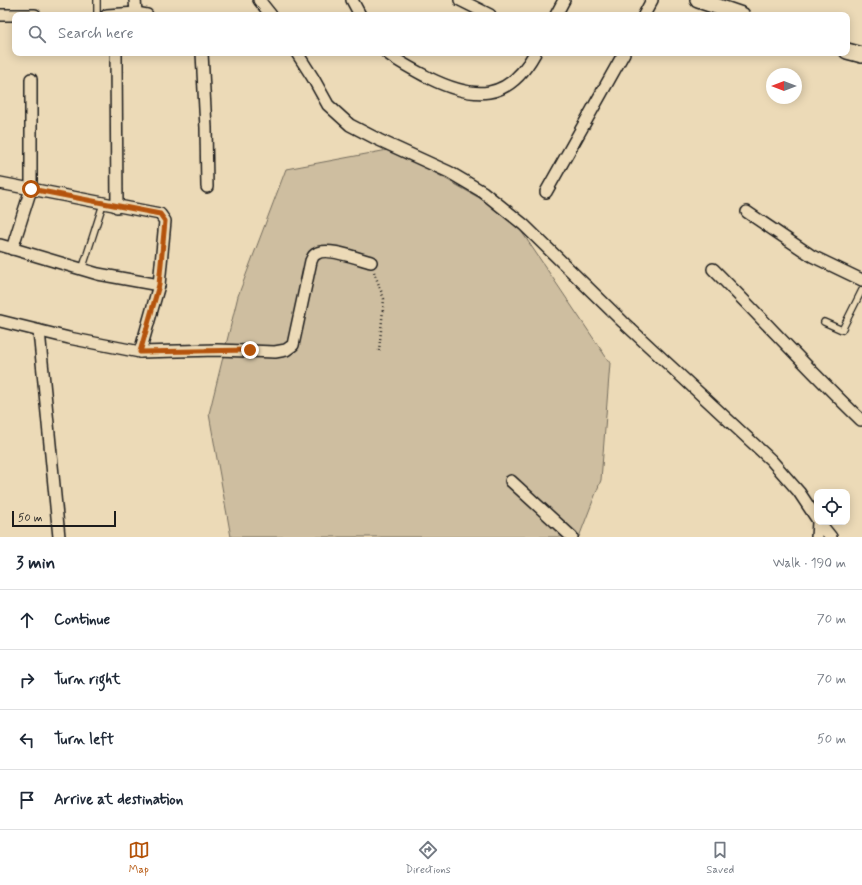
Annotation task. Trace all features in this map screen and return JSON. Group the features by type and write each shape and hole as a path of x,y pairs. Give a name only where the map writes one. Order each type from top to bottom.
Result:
{"street":[{"path":"135,0 140,12"},
{"path":"259,0 269,12"},
{"path":"352,0 358,12"},
{"path":"460,0 484,12"},
{"path":"558,12 564,0"},
{"path":"646,12 652,0"},
{"path":"698,0 733,12"},
{"path":"0,15 12,15"},
{"path":"850,52 862,55"},
{"path":"116,56 117,207"},
{"path":"202,56 207,187"},
{"path":"299,56 328,105 350,125 449,172 483,192 524,225 623,322 771,460 799,492 814,514"},
{"path":"391,56 400,63 451,88 480,94 492,92 514,80 533,56"},
{"path":"546,192 622,56"},
{"path":"12,249 31,189 31,79"},
{"path":"0,183 117,207 160,214 164,217 165,221 159,285 140,352"},
{"path":"747,212 812,256 862,280"},
{"path":"0,245 82,270 159,285"},
{"path":"0,321 39,331 140,352 230,350 275,352 286,350 293,345 311,262 315,254 321,251 333,252 371,262"},
{"path":"712,269 768,324 825,385 862,419"},
{"path":"39,331 59,537"},
{"path":"511,481 572,537"},
{"path":"817,537 819,525"},
{"path":"821,525 831,537"}],"lane":[{"path":"96,0 97,12"},
{"path":"82,270 103,204"},
{"path":"824,322 842,330 862,290"}],"path":[{"path":"371,262 384,299 378,351"}],"shaded area":[{"path":"393,149 511,216 610,363 601,480 579,537 231,537 209,414 238,296 286,169"}],"route":[{"path":"31,189 117,207 160,214 164,217 165,221 159,285 140,352 250,350"}]}
